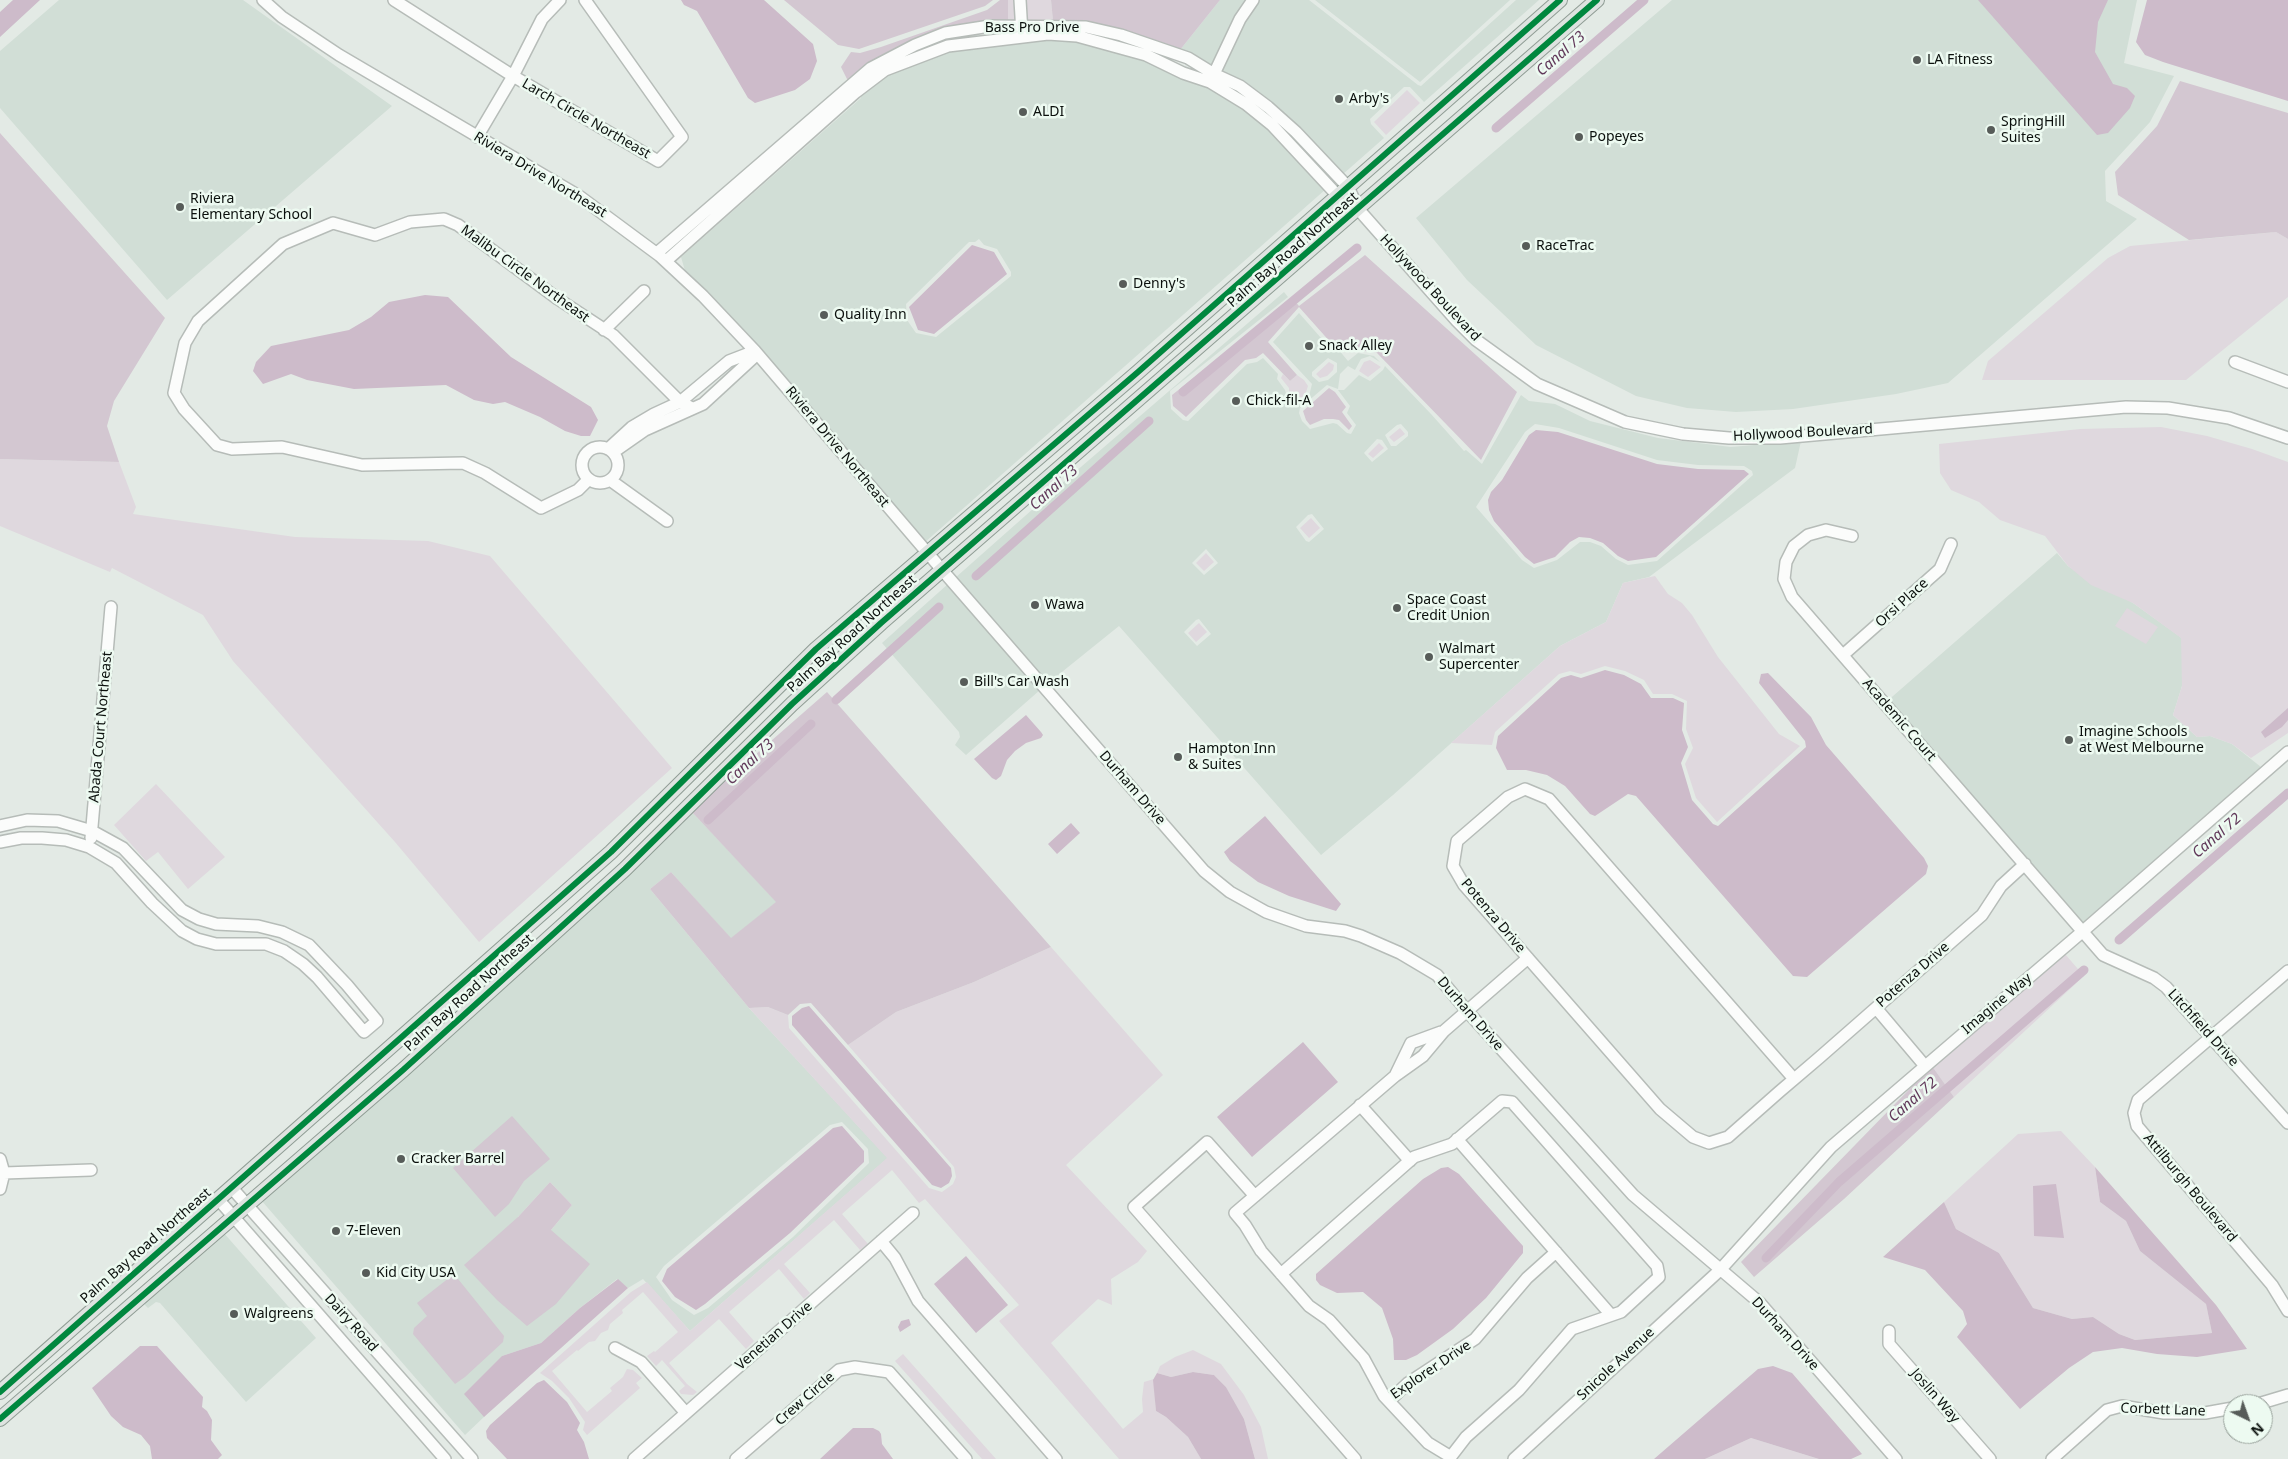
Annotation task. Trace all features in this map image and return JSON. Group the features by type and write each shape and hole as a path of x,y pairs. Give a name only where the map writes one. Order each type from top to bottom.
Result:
{"main road":[{"name":"Palm Bay Road Northeast","path":"0,1392 611,852 816,649 1138,372 1560,0"},
{"name":"Palm Bay Road Northeast","path":"0,1419 403,1070 625,869 792,704 882,623 1359,210 1597,0"},
{"path":"1151,389 1155,365 1162,350"},
{"path":"1132,406 1138,389 1138,372"},
{"path":"611,852 625,869"}],"street":[{"name":"Riviera Drive Northeast","path":"263,0 282,17 339,55 579,196 666,261 703,296 755,351 943,571"},
{"name":"Larch Circle Northeast","path":"394,0 513,76 658,161 682,137 585,0"},
{"path":"477,137 513,76 542,19 560,0"},
{"path":"1020,0 1022,32"},
{"path":"1214,74 1240,19 1253,0"},
{"name":"Bass Pro Drive","path":"656,253 871,68 915,45 945,33 990,26 1022,32 1077,36 1146,54 1183,73 1210,82 1246,104 1272,125 1343,192"},
{"name":"Bass Pro Drive","path":"666,261 856,92 885,70 948,46 1022,32 1086,27 1121,35 1188,58 1214,74 1240,86 1268,107 1296,132 1359,210"},
{"name":"Hollywood Boulevard","path":"1359,210 1456,321 1476,340 1537,384 1625,422 1683,434 1780,438 2126,407 2168,408 2229,418 2288,438"},
{"name":"Malibu Circle Northeast","path":"589,479 578,490 541,508 485,473 463,463 362,465 282,447 232,449 217,445 184,408 174,392 185,343 198,321 283,244 333,223 375,235 410,222 444,220 458,225 558,299 613,335 680,408 692,408 703,404 753,358 755,351"},
{"path":"604,330 644,292"},
{"path":"610,450 632,427 654,414 680,408 729,361 755,351"},
{"path":"2235,362 2288,382"},
{"path":"595,448 610,450 618,465 617,472 610,480 598,482 589,479 583,469 585,457 595,448"},
{"path":"610,480 667,521"},
{"name":"Academic Court","path":"1852,536 1826,530 1808,535 1794,546 1786,562 1784,579 1792,597 2082,932"},
{"name":"Orsi Place","path":"1843,655 1940,569 1951,544"},
{"name":"Durham Drive","path":"943,571 1204,870 1230,892 1246,902 1287,921 1319,929 1345,931 1400,952 1437,975 1467,1011 1633,1195 1760,1303 1896,1459"},
{"name":"Abada Court Northeast","path":"89,847 92,831 111,606"},
{"name":"Imagine Way","path":"1720,1270 1831,1147 2288,752"},
{"name":"Potenza Drive","path":"1794,1079 1550,798 1524,789 1508,797 1457,841 1453,866 1464,885 1660,1109 1693,1137 1709,1143 1728,1137 1982,915 2001,886 2025,864"},
{"path":"0,826 27,820 58,821 92,831 123,848 182,910 198,919 216,924 258,926 282,932 309,945 376,1021 364,1032 317,977 303,964 284,951 266,944 216,944 197,939 182,931 152,903 116,863 89,847 66,840 42,838 21,838 0,842"},
{"name":"Litchfield Drive","path":"2082,932 2103,955 2154,978 2166,987 2288,1123"},
{"path":"1355,1459 1134,1207 1207,1142 1255,1196 1360,1105 1422,1056 1444,1031 1528,958"},
{"name":"Attilburgh Boulevard","path":"2288,970 2138,1100 2134,1113 2137,1126 2272,1285 2288,1311"},
{"path":"1876,1008 1925,1066"},
{"path":"1395,1076 1412,1043 1444,1031"},
{"path":"1281,1274 1410,1160 1452,1144 1502,1101 1512,1102 1657,1266 1659,1273 1656,1281 1621,1312 1572,1329 1519,1390 1466,1437 1450,1458 1428,1443 1389,1401"},
{"path":"1360,1105 1410,1160"},
{"path":"1457,1139 1611,1315"},
{"path":"0,1159 4,1174 0,1189"},
{"path":"4,1174 91,1170"},
{"name":"Dairy Road","path":"231,1187 472,1459"},
{"name":"Explorer Drive","path":"1255,1196 1235,1213 1246,1225 1261,1251 1309,1306 1329,1320 1364,1359 1389,1401 1408,1383 1475,1340 1527,1278 1556,1252"},
{"name":"Dairy Road","path":"218,1199 445,1459"},
{"name":"Venetian Drive","path":"634,1459 913,1213"},
{"path":"881,1241 895,1258 918,1301 1056,1459"},
{"name":"Snicole Avenue","path":"1514,1459 1720,1270"},
{"name":"Joslin Way","path":"1889,1331 1890,1344 1990,1459"},
{"path":"615,1348 641,1362 686,1413"},
{"name":"Crew Circle","path":"736,1459 839,1370 855,1367 889,1372 966,1459"},
{"path":"2273,1400 2288,1395"},
{"path":"417,1397 417,1426"},
{"name":"Corbett Lane","path":"2052,1459 2107,1410 2122,1406 2164,1412 2204,1413 2223,1410"},
{"path":"431,1443 432,1414"}],"shaded area":[{"path":"13,0 40,0 0,37 0,12"},
{"name":"Riviera Elementary School","path":"59,0 243,0 392,106 167,300 0,108 0,51"},
{"path":"681,0 764,0 813,44 817,61 810,79 795,90 755,103 748,98 697,11 684,5"},
{"path":"784,0 993,0 985,6 859,49 838,45"},
{"path":"1000,0 1008,0 1008,22 893,50 848,81 841,67 851,52 860,53 881,47 987,10"},
{"path":"1008,0 1015,0 1015,22 1008,22"},
{"path":"1024,0 1051,0 1053,21 1024,22"},
{"path":"1051,0 1220,0 1180,50 1053,21"},
{"path":"1220,0 1247,0 1212,67 1180,50"},
{"path":"1259,0 1309,0 1421,86 1516,0 1539,0 1424,102 1410,87 1404,87 1370,119 1371,124 1384,138 1342,175 1242,82 1221,71 1244,22"},
{"path":"1315,0 1510,0 1420,82"},
{"path":"1672,0 2137,0 2124,63 2174,76 2150,122 2105,171 2106,201 2137,219 1948,383 1896,394 1793,409 1736,412 1687,408 1636,396 1536,345 1467,280 1416,218"},
{"path":"1978,0 2108,0 2098,22 2095,52 2113,84 2127,88 2135,96 2130,108 2108,133 2097,135"},
{"path":"2147,0 2288,0 2288,101 2145,55 2136,42"},
{"path":"1049,39 1077,41 1145,59 1209,87 1244,108 1269,128 1326,189 924,543 761,349 686,274 681,257 861,98 860,95 888,74 950,50","holes":["979,239 984,245 997,249 1011,272 1011,276 936,337 916,333 907,320 906,304 969,242 975,242"]},
{"path":"2180,81 2288,113 2288,239 2276,232 2189,240 2118,195 2115,172 2157,126"},
{"path":"1407,90 1420,103 1386,135 1374,122"},
{"path":"0,133 165,318 114,401 107,426 119,462 0,459"},
{"path":"2276,232 2288,239 2288,297 2186,380 1982,380 1988,361 2108,258 2130,246"},
{"path":"972,245 994,252 1007,274 934,334 918,330 909,307"},
{"path":"1365,255 1517,392 1481,460 1377,353 1332,344 1299,307 1268,342 1297,375 1290,381 1263,353 1256,358 1245,360 1186,417 1173,406 1172,395 1293,299 1299,306"},
{"path":"1284,292 1288,297 1170,391 1171,409 1183,420 1188,421 1247,364 1257,362 1263,358 1278,374 1277,379 1285,390 1287,397 1294,404 1303,402 1309,396 1312,384 1273,342 1299,313 1329,347 1338,349 1348,361 1358,353 1374,356 1380,362 1370,356 1361,359 1355,370 1348,366 1340,374 1338,389 1327,385 1300,408 1299,413 1302,421 1310,429 1333,423 1351,434 1356,425 1347,413 1350,406 1338,390 1344,390 1359,375 1370,381 1385,366 1464,451 1466,450 1482,464 1521,395 1529,401 1555,404 1590,421 1658,438 1731,447 1801,441 1795,468 1649,577 1623,583 1606,622 1560,646 1393,795 1321,855 1119,626 1047,684 955,578 1060,485","holes":["1328,358 1337,363 1337,372 1328,380 1319,382 1312,376 1312,372","1401,424 1408,432 1408,436 1396,446 1391,446 1385,435","1535,424 1559,428 1657,460 1698,465 1744,466 1752,471 1753,475 1657,561 1628,565 1616,559 1601,546 1590,542 1580,542 1557,560 1534,568 1522,560 1476,507 1525,432","1377,439 1382,440 1388,449 1372,462 1364,453","1312,514 1324,529 1309,542 1306,541 1296,527 1308,515","1206,549 1218,563 1204,575 1192,563","1199,619 1211,634 1197,646 1184,632"]},
{"path":"425,295 448,297 511,357 591,407 598,420 590,436 581,436 565,431 540,417 505,402 493,404 474,400 446,385 354,389 307,380 291,374 263,384 253,371 256,362 271,346 349,330 371,317 389,302"},
{"path":"1370,360 1381,367 1368,377 1359,371 1364,362"},
{"path":"1329,362 1334,365 1333,370 1327,376 1320,378 1316,374"},
{"path":"1283,374 1290,381 1297,375 1304,380 1308,386 1305,395 1295,400 1289,394 1289,388 1281,378"},
{"path":"1329,388 1335,392 1346,407 1342,412 1352,426 1349,430 1339,420 1324,419 1310,425 1306,420 1303,411"},
{"path":"2161,427 2207,436 2288,462 2288,733 2251,758 2232,744 2210,736 2197,737 2173,715 2182,686 2181,638 2133,603 2091,585 2068,566 2045,536 2000,520 1979,502 1951,490 1940,473 1939,444 2080,429"},
{"path":"1400,428 1405,434 1394,442 1389,437"},
{"path":"1536,430 1558,432 1657,464 1698,469 1744,470 1749,474 1656,557 1628,561 1618,556 1603,543 1590,538 1579,537 1570,542 1555,557 1534,564 1525,557 1494,521 1489,510 1488,500 1491,492 1502,480 1529,435"},
{"path":"1379,443 1384,448 1373,458 1368,454"},
{"path":"0,459 119,462 136,507 133,514 295,537 428,541 490,556 672,768 479,942 395,842 233,661 203,615 112,568 110,572 0,526"},
{"path":"1311,518 1320,528 1309,538 1300,528"},
{"path":"1206,553 1214,562 1204,571 1196,563"},
{"name":"Imagine Schools at West Melbourne","path":"2057,553 2068,566 2133,603 2182,638 2182,686 2173,715 2197,737 2210,736 2232,744 2266,771 2082,932 1885,703"},
{"path":"1655,576 1668,594 1682,603 1692,615 1718,657 1779,734 1800,746 1717,822 1696,798 1685,764 1693,748 1686,729 1687,701 1672,694 1653,694 1644,680 1625,671 1605,666 1581,674 1570,671 1559,674 1495,732 1492,745 1451,743 1560,646 1606,622 1623,583"},
{"path":"948,584 1040,690 966,755 955,745 960,737 959,732 882,643"},
{"path":"2127,608 2158,627 2146,644 2115,626"},
{"path":"1199,623 1207,632 1196,642 1188,633"},
{"path":"1605,670 1624,675 1641,684 1651,698 1673,698 1684,703 1682,730 1688,747 1681,763 1692,800 1713,824 1718,826 1806,747 1805,741 1759,683 1761,674 1768,673 1811,717 1826,745 1924,858 1928,866 1926,874 1807,977 1793,976 1636,796 1628,794 1595,816 1590,814 1565,786 1547,775 1526,770 1507,770 1496,748 1498,736 1561,678 1571,675 1581,678"},
{"path":"827,692 1051,947 974,982 896,1012 848,1045 811,1003 800,1004 788,1015 768,1007 749,1008 650,889 671,872 731,938 776,902 691,811"},
{"path":"2288,708 2288,720 2282,727 2265,738 2261,732"},
{"path":"1026,715 1043,735 1041,738 1026,743 1015,751 1007,760 1001,776 996,780 992,778 974,759"},
{"path":"156,784 225,857 188,889 158,852 146,861 114,825"},
{"path":"691,811 777,902 731,939 671,872 650,889 749,1008 888,1158 690,1331 643,1279 628,1288 617,1279 580,1308 541,1343 502,1356 484,1417 465,1435 261,1200","holes":["842,1122 868,1149 869,1163 793,1237 708,1308 694,1315 672,1300 656,1277 664,1266 830,1125","550,1182 572,1205 551,1230 518,1217"]},
{"path":"1265,816 1341,904 1336,911 1289,896 1258,882 1230,861 1224,852"},
{"path":"1071,823 1080,833 1057,854 1048,844"},
{"path":"1051,947 1163,1075 1066,1165 1147,1251 1138,1262 1111,1279 1112,1305 1098,1299 1051,1343 1123,1429 1143,1412 1144,1382 1154,1379 1156,1411 1166,1417 1188,1437 1201,1459 1119,1459 999,1321 1019,1305 925,1199 919,1203 892,1170 842,1214 868,1244 860,1250 834,1220 784,1264 810,1293 804,1299 779,1269 729,1312 754,1341 746,1349 719,1319 669,1363 687,1384 697,1392 693,1395 681,1394 679,1391 685,1386 662,1360 656,1366 647,1356 655,1352 678,1332 643,1292 622,1310 623,1313 610,1324 608,1330 601,1333 595,1341 589,1342 577,1350 552,1371 587,1412 612,1391 610,1388 623,1377 627,1369 633,1370 642,1378 636,1383 640,1388 587,1435 583,1430 585,1422 569,1398 552,1381 540,1373 631,1292 647,1282 690,1331 887,1158 749,1008 768,1007 788,1015 789,1028 929,1188 942,1192 953,1184 956,1177 954,1167 848,1045 896,1012 974,982"},
{"path":"2065,954 2084,976 1954,1097 1932,1066"},
{"path":"809,1006 951,1168 952,1176 949,1183 941,1188 932,1185 792,1025 792,1016 802,1008"},
{"path":"1303,1042 1338,1082 1252,1157 1217,1117"},
{"path":"1932,1066 1954,1097 1844,1199 1754,1277 1741,1262"},
{"path":"512,1116 550,1159 524,1181 509,1204 495,1217 453,1168"},
{"path":"842,1126 864,1151 864,1162 790,1233 705,1304 696,1310 675,1297 662,1281 667,1269 833,1128"},
{"path":"2061,1131 2095,1167 2100,1202 2126,1221 2140,1251 2206,1304 2212,1333 2135,1340 2119,1334 2093,1317 2072,1319 2033,1308 1999,1253 1956,1229 1944,1202 2018,1134"},
{"path":"1448,1167 1459,1174 1523,1246 1523,1253 1486,1298 1453,1329 1417,1355 1406,1360 1394,1360 1393,1339 1382,1308 1363,1292 1337,1293 1320,1285 1316,1280 1316,1274 1423,1179 1441,1168"},
{"path":"2095,1167 2216,1305 2247,1349 2197,1357 2157,1354 2122,1348 2093,1352 2069,1368 2020,1409 1957,1337 1967,1324 1963,1311 1925,1270 1883,1257 1944,1202 1956,1229 1999,1253 2033,1308 2072,1319 2093,1317 2119,1334 2135,1340 2212,1333 2206,1304 2140,1251 2126,1221 2100,1202"},
{"path":"550,1182 572,1205 551,1230 590,1264 556,1304 527,1326 497,1300 464,1265 518,1217"},
{"path":"2056,1184 2064,1238 2034,1236 2033,1186"},
{"path":"223,1232 316,1338 246,1402 160,1303 156,1302 148,1308 142,1302"},
{"path":"966,1256 1008,1305 976,1333 934,1284"},
{"path":"454,1274 504,1336 503,1342 455,1384 413,1334 414,1328 427,1316 417,1303"},
{"path":"618,1279 628,1288 484,1417 464,1394 502,1356 541,1343 580,1308"},
{"path":"909,1319 911,1325 900,1332 898,1327 901,1321"},
{"path":"140,1346 157,1346 203,1397 202,1407 207,1411 212,1420 211,1440 222,1455 218,1459 152,1459 150,1446 141,1435 123,1427 111,1416 92,1388"},
{"path":"1193,1350 1221,1364 1244,1395 1261,1427 1268,1459 1255,1459 1244,1419 1226,1387 1214,1375 1193,1372 1171,1377 1157,1373 1160,1366 1175,1357"},
{"path":"903,1354 996,1459 982,1459 895,1361"},
{"path":"1773,1366 1792,1373 1862,1454 1851,1459 1819,1459 1751,1438 1705,1459 1654,1459 1758,1369"},
{"path":"1193,1372 1214,1375 1226,1387 1244,1419 1255,1459 1201,1459 1188,1437 1166,1417 1156,1411 1153,1380 1157,1373 1171,1377"},
{"path":"544,1380 567,1402 580,1423 577,1430 584,1442 589,1459 507,1459 487,1438 486,1431 490,1425 537,1383"},
{"path":"853,1428 873,1428 879,1431 882,1444 893,1459 820,1459"},
{"path":"1751,1438 1819,1459 1705,1459"}],"waterway":[{"name":"Canal 73","path":"1496,128 1644,0"},
{"name":"Canal 73","path":"1183,392 1357,248"},
{"name":"Canal 73","path":"976,576 1149,421"},
{"name":"Canal 73","path":"836,700 939,607"},
{"name":"Canal 73","path":"708,820 811,724"},
{"name":"Canal 72","path":"2119,940 2288,793"},
{"name":"Canal 72","path":"1766,1258 1839,1182 2084,970"}],"cycle path":[{"path":"0,1392 611,852 816,649 1138,372 1560,0"},
{"path":"0,1419 403,1070 625,869 792,704 881,623 1597,0"}],"place":[{"name":"LA Fitness","path":"1917,60"},
{"name":"Arby's","path":"1339,99"},
{"name":"ALDI","path":"1023,112"},
{"name":"SpringHill Suites","path":"1991,130"},
{"name":"Popeyes","path":"1579,137"},
{"name":"Riviera Elementary School","path":"180,207"},
{"name":"RaceTrac","path":"1526,246"},
{"name":"Denny's","path":"1123,284"},
{"name":"Quality Inn","path":"824,315"},
{"name":"Snack Alley","path":"1309,346"},
{"name":"Chick-fil-A","path":"1236,401"},
{"name":"Wawa","path":"1035,605"},
{"name":"Space Coast Credit Union","path":"1397,608"},
{"name":"Walmart Supercenter","path":"1429,657"},
{"name":"Bill's Car Wash","path":"964,682"},
{"name":"Imagine Schools at West Melbourne","path":"2069,740"},
{"name":"Hampton Inn & Suites","path":"1178,757"},
{"name":"Cracker Barrel","path":"401,1159"},
{"name":"7-Eleven","path":"336,1231"},
{"name":"Kid City USA","path":"366,1273"},
{"name":"Walgreens","path":"234,1314"}]}
